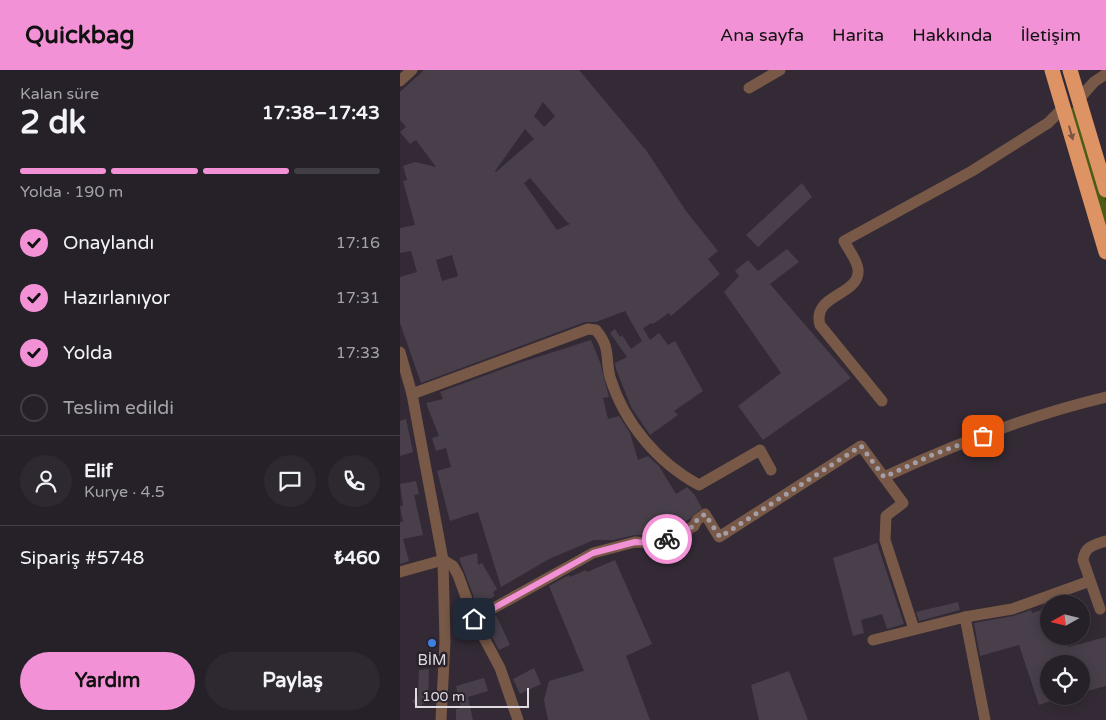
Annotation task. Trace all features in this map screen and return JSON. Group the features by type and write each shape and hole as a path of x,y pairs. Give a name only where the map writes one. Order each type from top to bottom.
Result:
{"highway":[{"path":"1052,70 1106,252"},
{"path":"1070,70 1106,190"}],"street":[{"path":"400,80 412,70"},
{"path":"749,88 780,70"},
{"path":"1079,98 1094,82 1106,74"},
{"path":"882,400 820,325 817,316 819,309 853,283 858,275 858,267 844,241 972,172 1048,123 1063,108"},
{"path":"412,394 588,329 596,330 606,345 610,375 626,413 646,443 678,474 699,485 760,450 771,470"},
{"path":"400,352 412,394 443,560 445,642 441,720"},
{"path":"884,477 932,455 1070,406 1106,397"},
{"path":"474,619 593,553 635,542 653,543 671,538 694,526 697,520 705,514 720,537 861,446 903,503 886,516 885,540 914,629"},
{"path":"1100,609 1083,560 1084,552 1089,547 1106,541"},
{"path":"400,572 443,560 453,566 458,574 474,619 500,668 518,720"},
{"path":"873,640 965,617 1012,610 1090,581"},
{"path":"965,617 980,690 978,692 985,720"}],"green space":[{"path":"1077,106 1106,202 1106,232 1069,109"}],"building":[{"path":"424,70 579,70 646,150 686,211 718,251 708,259 720,274 671,316 669,313 653,324 643,328 650,340 659,333 668,345 675,341 703,391 674,411 678,415 650,435 631,407 615,363 627,357 610,333 615,329 620,337 622,335 631,349 642,341 625,311 596,322 585,322 421,383 400,323 400,277 417,272 411,251 400,253 400,228 415,225 403,181 407,180 403,166 415,162 436,167 416,140 410,144 400,132 406,127 400,120 400,92","holes":["543,102 555,116 544,127 534,116","525,129 534,139 495,171","530,178 570,224 557,230 524,183","452,255 458,276 442,281 436,260"]},
{"path":"802,183 812,197 758,247 746,235"},
{"path":"787,249 799,262 770,284 851,378 763,440 738,406 781,373 724,292 739,276 735,271 748,260 758,271"},
{"path":"591,340 600,362 609,397 603,398 608,419 619,416 630,433 638,460 648,456 659,466 676,494 687,487 694,494 702,508 688,520 668,531 613,540 594,540 549,559 501,587 478,512 450,521 437,471 451,467 446,448 436,451 432,438 439,436 426,403 443,399 440,392 519,363"},
{"path":"406,419 413,452 400,456 400,421"},
{"path":"416,481 419,494 414,495 423,535 403,539 409,561 400,564 400,522 403,522 400,506 403,506 400,484"},
{"path":"877,543 904,624 887,629 882,614 861,620 864,633 853,636 833,558"},
{"path":"477,553 478,565 482,563 497,589 493,592 495,596 477,605 459,558"},
{"path":"615,560 652,644 626,656 650,720 548,720 544,700 549,681 584,671 549,586 569,575 570,577 586,570 587,572"},
{"path":"958,602 960,610 919,621 916,612"},
{"path":"1031,610 1032,613 1040,611 1040,645 1067,645 1068,647 1090,645 1090,641 1106,637 1106,686 1090,690 1090,655 1040,655 1039,705 1019,645 980,656 974,623 1013,616"},
{"path":"496,615 510,645 499,650 484,622"},
{"path":"534,668 541,684 520,694 513,679"},
{"path":"429,669 428,700 418,708 412,701 418,696 419,670"},
{"path":"789,671 808,720 759,720 751,685"},
{"path":"484,678 488,691 468,697 473,720 456,720 456,709 461,708 456,686"}],"way so far":[{"path":"667,539 694,526 697,520 705,514 720,537 861,446 884,477 932,455 983,436"}],"place":[{"name":"BİM","path":"432,643"}],"route":[{"path":"474,619 570,564 593,553 635,542 653,543 667,539"}]}
